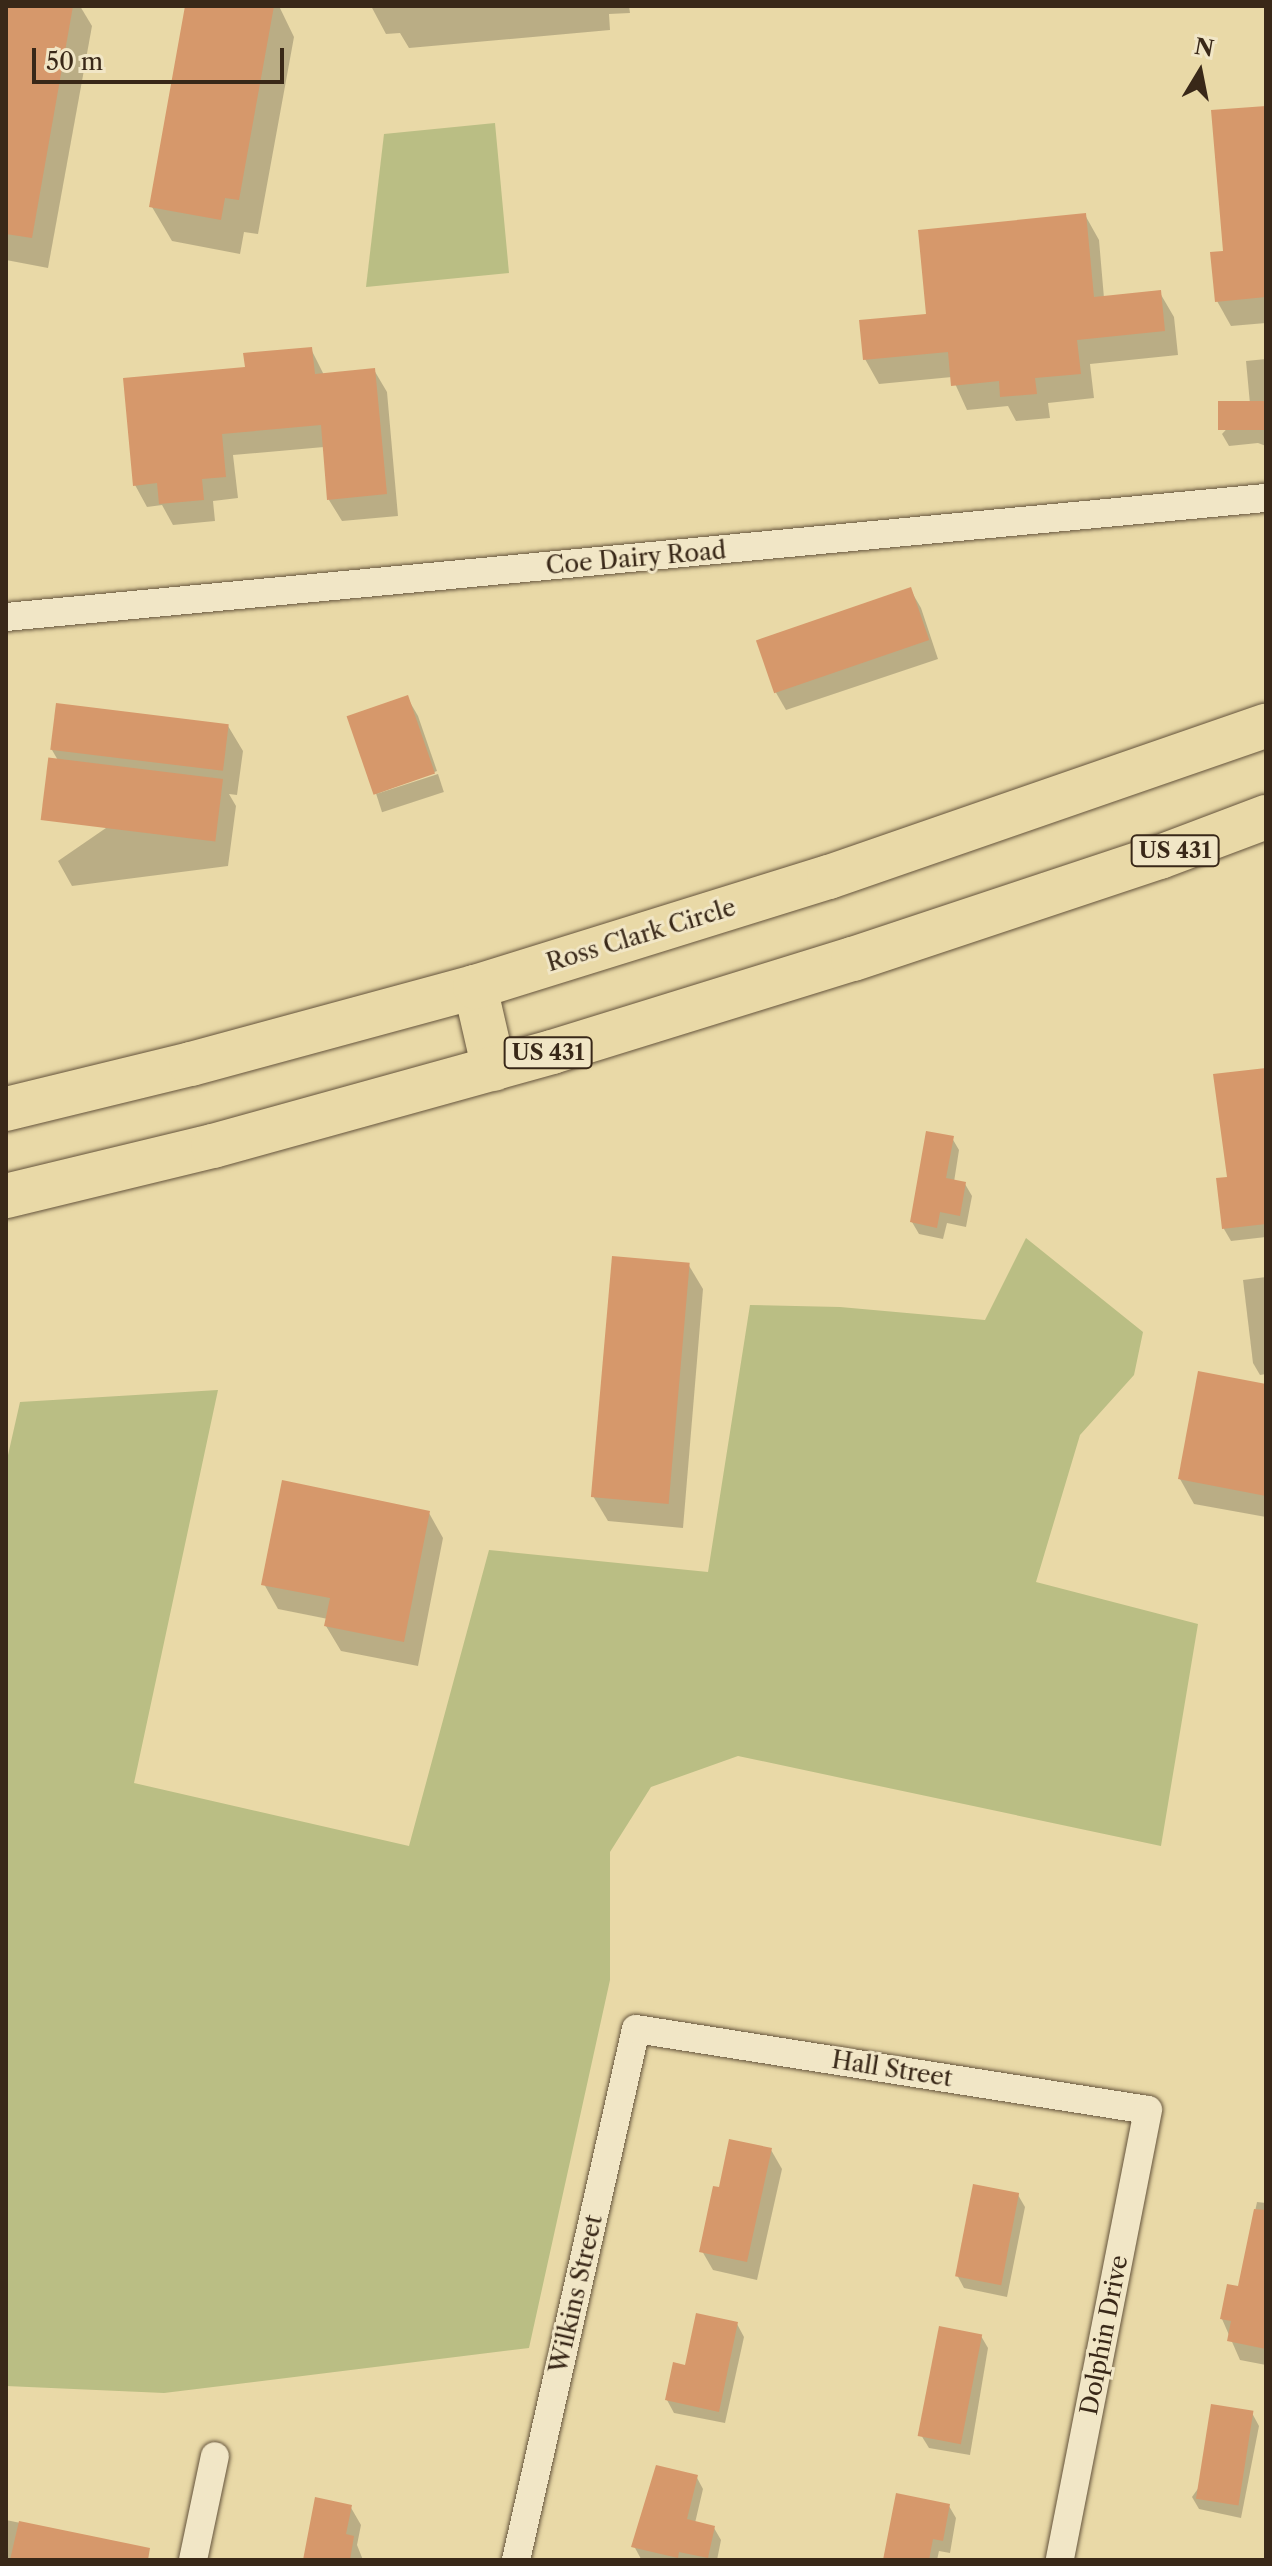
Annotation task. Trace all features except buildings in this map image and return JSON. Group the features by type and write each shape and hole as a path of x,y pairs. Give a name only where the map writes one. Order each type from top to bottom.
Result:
{"highway":[{"name":"Ross Clark Circle","path":"6,1109 191,1064 475,987 829,877 1266,726"},
{"name":"US 431","path":"6,1196 213,1146 494,1069 853,959 1160,857 1266,817"},
{"path":"475,987 494,1069"}],"street":[{"name":"Coe Dairy Road","path":"6,617 1266,498"},
{"name":"Hall Street","path":"636,2029 1148,2110"},
{"name":"Wilkins Street","path":"516,2560 636,2029"},
{"name":"Dolphin Drive","path":"1060,2560 1148,2110"},
{"path":"193,2560 215,2456"}],"green space":[{"path":"495,123 509,273 366,287 384,134"},
{"path":"1026,1238 1143,1332 1134,1375 1080,1435 1036,1582 1198,1624 1161,1846 738,1756 651,1787 610,1852 610,1980 529,2348 164,2393 6,2386 6,1464 20,1402 218,1390 134,1783 409,1846 489,1550 708,1572 750,1305 840,1307 985,1320"}]}
